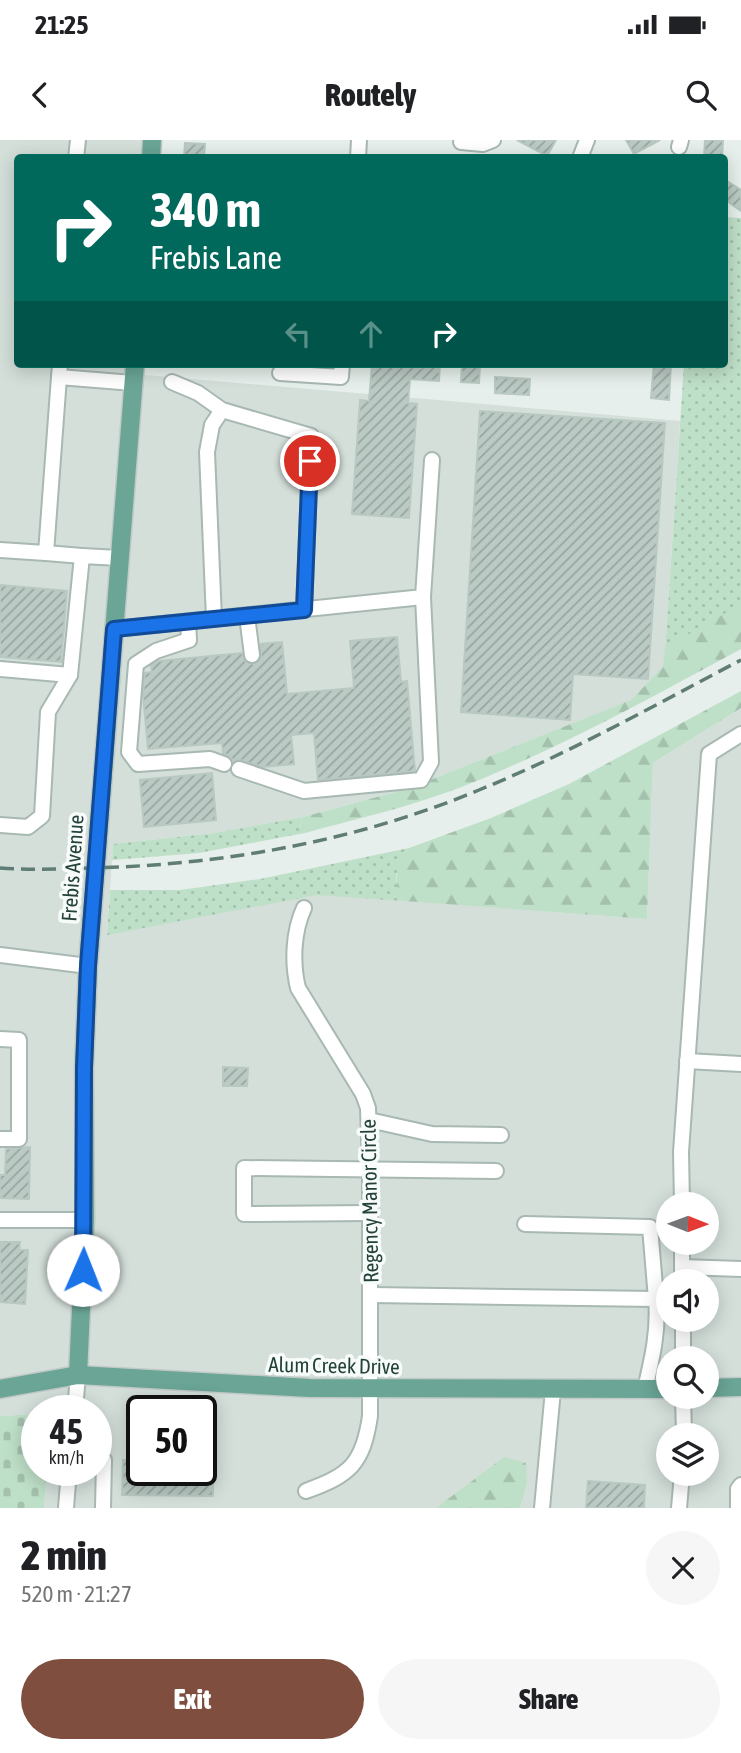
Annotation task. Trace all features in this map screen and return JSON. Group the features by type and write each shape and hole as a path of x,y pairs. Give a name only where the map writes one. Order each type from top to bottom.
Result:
{"main road":[{"name":"Frebis Avenue","path":"78,1376 85,1220 84,1068 88,966 135,368"},
{"name":"Alum Creek Drive","path":"0,1389 78,1376 278,1387 656,1389"},
{"path":"719,1388 741,1387"}],"street":[{"path":"461,142 488,144 493,140"},
{"path":"46,553 59,370 133,383"},
{"path":"280,373 342,370"},
{"path":"172,382 198,393 222,410 311,436 304,610"},
{"path":"214,619 207,452 212,425 222,410"},
{"path":"239,769 304,791 421,780 431,762 422,597 432,460"},
{"path":"0,550 120,558"},
{"path":"0,825 28,827 42,816 48,712 70,675 82,556"},
{"path":"114,629 422,597"},
{"path":"247,616 252,655"},
{"path":"188,622 190,640 156,651 136,664 129,752 138,764 210,759 224,764"},
{"path":"0,669 70,675"},
{"path":"682,1192 681,1152 709,754 741,734"},
{"name":"Regency Manor Circle","path":"304,908 300,917 295,953 294,971 298,988 363,1094 369,1120 370,1168 370,1389 367,1434 354,1463 332,1482 306,1491"},
{"path":"0,955 88,966"},
{"path":"0,1039 19,1040 19,1139 0,1139"},
{"path":"687,1061 741,1064"},
{"path":"369,1120 432,1134 501,1135"},
{"path":"370,1213 244,1214 244,1168 496,1171"},
{"path":"0,1220 85,1220"},
{"path":"370,1295 656,1299 650,1227 525,1224"},
{"path":"719,1271 741,1269"},
{"path":"645,1389 654,1353 656,1330"},
{"path":"76,1395 78,1376"},
{"path":"542,1508 553,1390"},
{"path":"738,1508 738,1489 741,1485"},
{"path":"66,1508 68,1486"},
{"path":"103,1486 103,1508"},
{"path":"679,1508 681,1486"}],"shaded area":[{"path":"0,140 151,140 150,154 14,154 14,368 134,368 134,374 680,421 664,667 632,700 410,788 303,817 214,833 113,844 107,934 317,894 647,919 653,763 741,708 741,1508 520,1508 527,1484 445,1502 436,1508 44,1508 46,1486 112,1486 112,1395 21,1395 21,1415 0,1416"}],"green space":[{"path":"728,217 741,218 741,629 664,667 684,368 728,368"},
{"path":"741,609 741,649 602,723 495,773 440,795 305,833 300,828 303,817 410,788 631,700 663,667 665,648 729,611"},
{"path":"741,691 741,708 653,763 647,919 404,901 397,889 397,863 409,848 491,818 569,784"},
{"path":"303,817 300,827 305,833 199,853 112,860 113,844 214,833"},
{"path":"409,848 397,873 398,886 404,901 317,895 107,935 110,890 180,890 260,879"},
{"path":"21,1415 21,1486 46,1486 44,1508 0,1508 0,1416"},
{"path":"504,1457 526,1463 527,1484 520,1508 436,1508"}],"building":[{"path":"517,140 556,140 548,154"},
{"path":"626,140 660,140 634,154"},
{"path":"705,140 723,140 722,154 704,154"},
{"path":"185,143 205,144 204,154 184,154"},
{"path":"728,182 741,190 741,211 728,202"},
{"path":"372,368 440,368 439,381 410,379 408,403 417,404 409,518 352,514 360,400 369,401"},
{"path":"462,368 480,368 479,383 461,382"},
{"path":"654,368 671,368 669,400 651,398"},
{"path":"495,377 530,379 529,395 495,393"},
{"path":"480,411 665,423 648,679 573,674 570,720 461,712"},
{"path":"0,585 67,591 61,662 0,657"},
{"path":"397,637 401,682 407,681 415,771 318,780 314,733 291,735 294,764 262,767 241,760 233,761 223,753 222,743 148,749 143,695 145,673 152,672 151,665 159,661 242,653 245,661 254,664 261,658 261,644 282,642 287,694 354,688 350,641"},
{"path":"212,773 216,820 144,827 140,780"},
{"path":"223,1067 248,1068 247,1086 223,1086"},
{"path":"30,1147 29,1199 0,1198 0,1175 5,1175 6,1149"},
{"path":"0,1242 20,1242 19,1250 28,1250 25,1304 0,1302"},
{"path":"123,1460 126,1460 126,1486 213,1486 213,1496 122,1495"},
{"path":"588,1481 645,1485 644,1508 586,1508"}],"railway":[{"path":"0,868 90,868 190,862 289,847 385,823 433,808 546,760 741,660"}],"route":[{"path":"83,1270 84,1068 88,966 114,629 304,610 310,461"}]}
